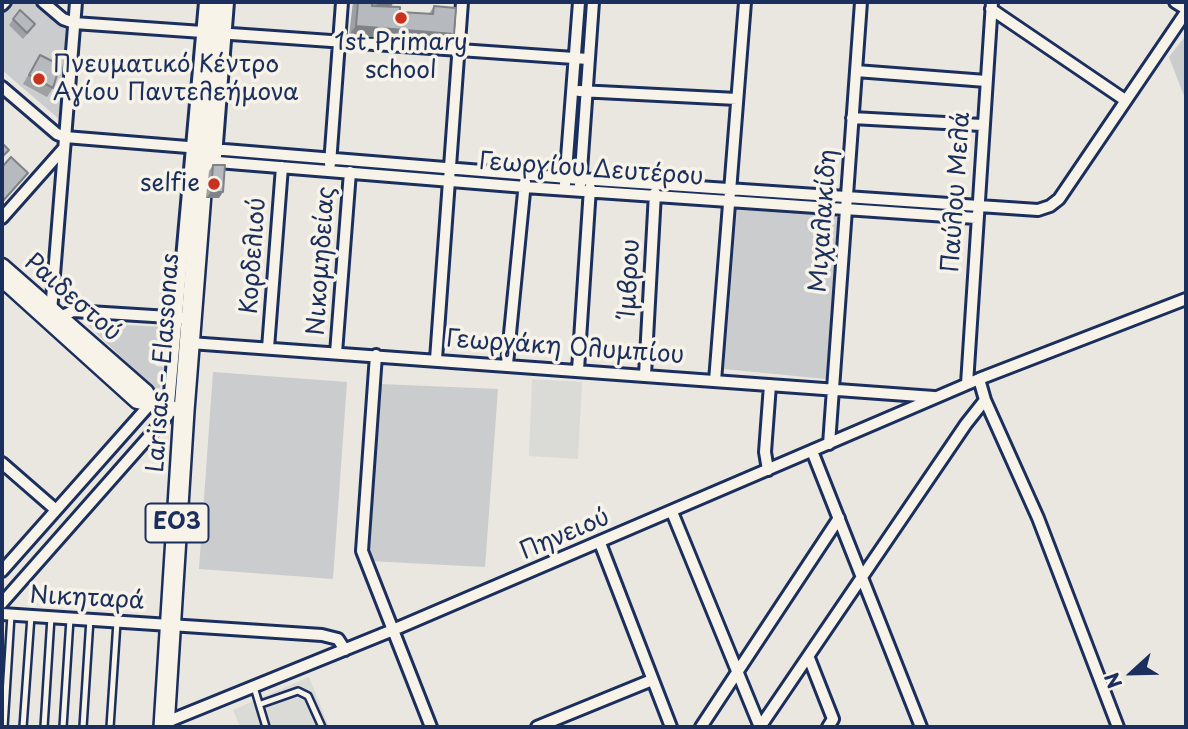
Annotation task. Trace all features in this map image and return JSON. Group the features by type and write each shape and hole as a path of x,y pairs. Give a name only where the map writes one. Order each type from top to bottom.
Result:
{"highway":[{"name":"Larisas - Elassonas","path":"164,725 171,625 177,410 190,343 185,318 204,154 216,2"}],"street":[{"path":"43,2 63,19 74,23 588,60"},
{"path":"2,603 165,420 177,410 185,318 73,311 54,316 64,142 76,2"},
{"path":"205,2 214,33"},
{"path":"214,33 228,2"},
{"path":"330,171 342,2"},
{"path":"436,359 462,2"},
{"path":"565,190 579,2"},
{"path":"578,370 586,91 593,2"},
{"path":"715,381 745,2"},
{"name":"Μιχαλακίδη","path":"829,444 861,2"},
{"path":"992,5 1125,100 1186,11 1175,2"},
{"name":"Παύλου Μελά","path":"967,384 976,206 992,5"},
{"path":"856,71 986,82"},
{"path":"2,87 64,142 204,154"},
{"path":"572,90 737,99"},
{"name":"Γεωργίου Δευτέρου","path":"204,154 282,167 565,190 585,185 656,184 1038,210 1059,199 1125,100"},
{"path":"852,118 982,125"},
{"path":"2,218 64,142"},
{"name":"Γεωργίου Δευτέρου","path":"204,154 331,158 565,178 585,185 654,197 976,218"},
{"name":"Κορδελιού","path":"268,348 282,167"},
{"name":"Νικομηδείας","path":"336,353 350,172"},
{"path":"507,364 526,175"},
{"name":"Ίμβρου","path":"645,375 656,184"},
{"name":"Ραιδεστού","path":"2,266 54,316"},
{"name":"Ραιδεστού","path":"2,279 54,316 146,392 152,402"},
{"name":"Πηνειού","path":"164,725 672,512 967,384 1186,299"},
{"name":"Γεωργάκη Ολυμπίου","path":"190,343 937,397"},
{"path":"376,355 362,551 431,727"},
{"path":"979,379 985,400 1038,518 1118,727"},
{"path":"768,470 765,452 770,385"},
{"path":"760,727 985,400"},
{"path":"2,571 152,402 177,410"},
{"path":"812,451 921,727"},
{"path":"2,463 57,510"},
{"path":"672,512 760,727"},
{"path":"701,727 839,518"},
{"path":"600,542 671,727"},
{"name":"Νικηταρά","path":"7,615 331,636 340,641 345,650"},
{"path":"809,658 833,719 828,727"},
{"path":"537,727 652,680"}],"lane":[{"path":"4,727 7,615"},
{"path":"23,727 31,616"},
{"path":"44,727 51,617"},
{"path":"63,727 70,618"},
{"path":"83,727 90,619"},
{"path":"110,727 117,621"},
{"path":"254,687 266,727"},
{"path":"261,705 298,691 308,696 322,727"}],"shaded area":[{"path":"12,2 35,2 66,30 59,119 2,70 2,13"},
{"path":"1186,35 1186,101 1169,57"},
{"path":"737,208 838,215 826,379 724,369"},
{"path":"86,323 164,327 164,353 156,353 152,359 156,366 164,367 160,388 154,389"},
{"path":"213,372 347,382 333,579 199,569"},
{"path":"532,379 582,382 578,459 529,456"},
{"path":"380,384 498,389 485,567 369,561"},
{"path":"309,677 329,727 240,727 233,710"}],"building":[{"path":"358,2 372,2 372,6 400,7 400,12 433,14 434,6 456,8 454,34 356,26"},
{"path":"20,10 35,24 27,33 13,19"},
{"path":"40,55 60,65 53,88 29,75"},
{"path":"2,143 9,150 2,157"},
{"path":"11,157 28,173 2,202 2,167"},
{"path":"213,165 225,165 223,192 211,192"},
{"path":"162,288 172,289 171,300 161,299"}],"place":[{"name":"1st Primary school","path":"401,18"},
{"name":"Πνευματικό Κέντρο Αγίου Παντελεήμονα","path":"39,79"},
{"name":"selfie","path":"214,184"}]}
